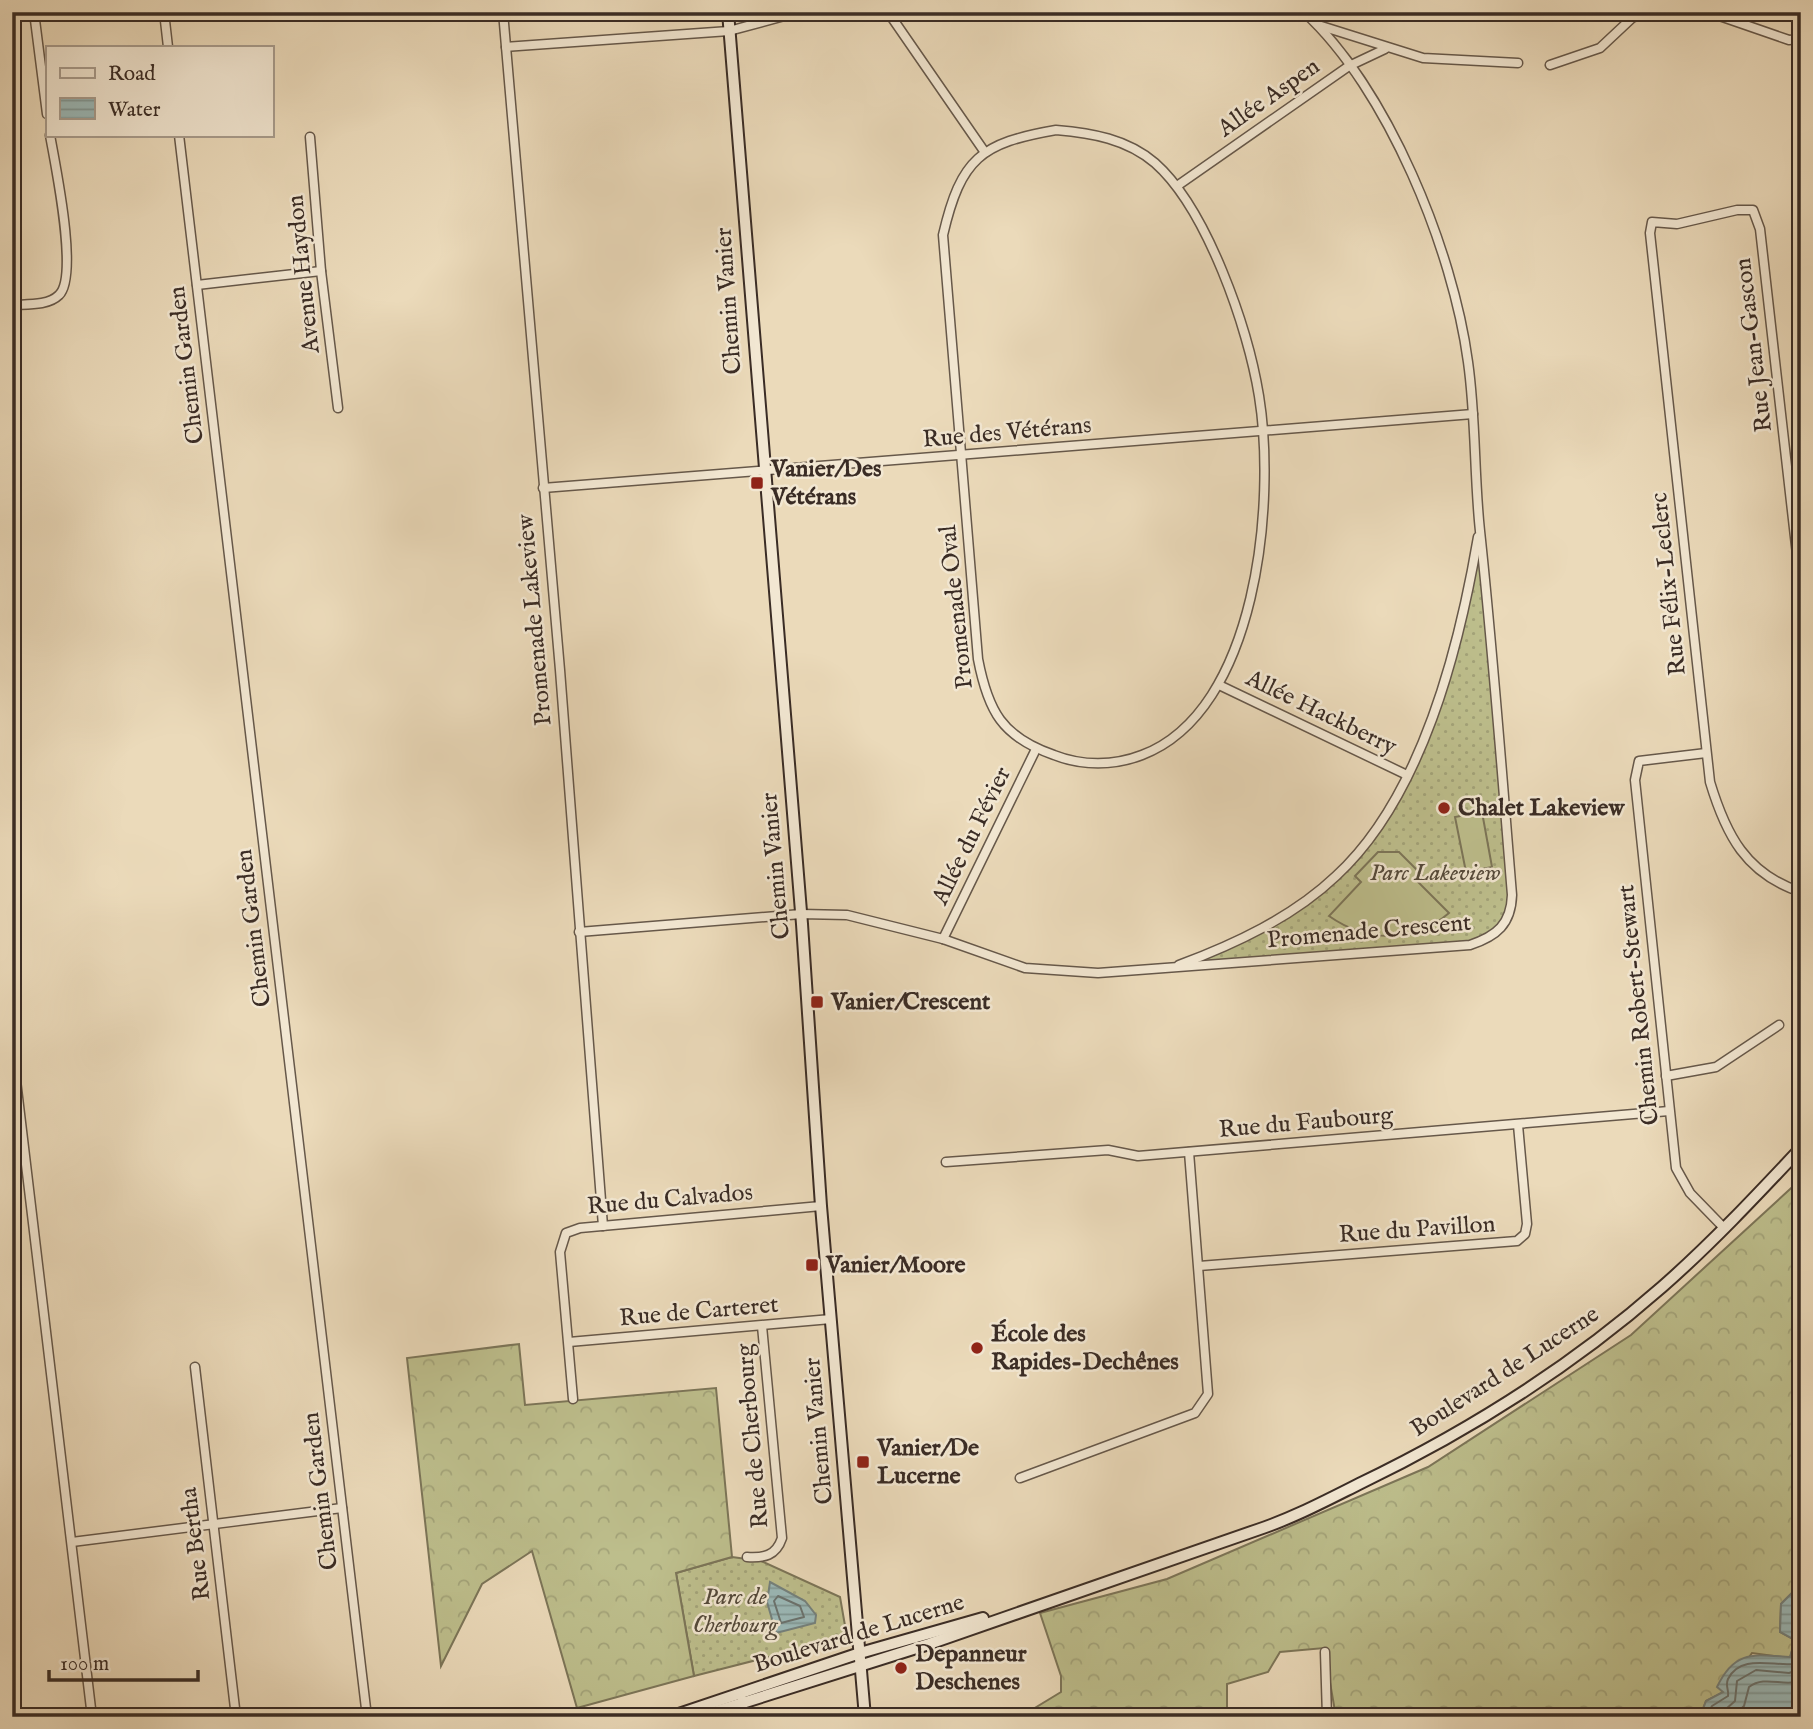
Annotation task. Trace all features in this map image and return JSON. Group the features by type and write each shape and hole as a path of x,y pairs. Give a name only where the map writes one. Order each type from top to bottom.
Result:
{"street":[{"path":"34,12 46,106"},
{"path":"164,12 168,46"},
{"name":"Promenade Lakeview","path":"503,12 603,1226"},
{"name":"Chemin Vanier","path":"728,12 763,472 801,914 821,1206 865,1717"},
{"path":"506,47 729,30 799,12"},
{"path":"888,12 984,151"},
{"name":"Promenade Crescent","path":"579,932 801,914 847,915 943,939 1025,968 1098,973 1470,945 1500,931 1508,920 1512,895 1479,527 1473,414 1468,360 1458,307 1429,218 1391,135 1349,66 1318,25 1304,12"},
{"path":"1550,65 1600,48 1632,18 1645,12"},
{"path":"1708,12 1789,40 1801,39"},
{"path":"1318,25 1385,49 1423,58 1518,63"},
{"name":"Allée Aspen","path":"1177,186 1349,66 1385,49"},
{"name":"Promenade Oval","path":"1056,130 1093,133 1125,144 1153,161 1177,186 1222,270 1250,356 1263,431 1264,516 1259,559 1250,600 1219,685 1200,713 1157,750 1130,760 1101,764 1069,761 1019,740 1000,721 988,703 983,684 978,659 943,235 951,203 964,176 984,151 1020,136 1056,130"},
{"path":"12,305 52,300 66,283 66,247 50,136"},
{"name":"Chemin Garden","path":"179,136 367,1717"},
{"name":"Avenue Haydon","path":"310,136 321,271 338,408"},
{"name":"Rue Jean-Gascon","path":"1650,233 1652,222 1677,224 1737,210 1753,210 1760,229 1801,590"},
{"name":"Rue Félix-Leclerc","path":"1650,233 1706,752 1713,794 1741,853 1762,874 1801,892"},
{"path":"197,285 321,271"},
{"name":"Rue des Vétérans","path":"543,488 1473,414"},
{"name":"Promenade Crescent","path":"1167,969 1217,950 1283,916 1336,877 1372,833 1407,775 1441,688 1472,571 1479,527"},
{"name":"Allée Hackberry","path":"1219,685 1407,775"},
{"name":"Allée du Févier","path":"943,939 1036,749"},
{"name":"Chemin Robert-Stewart","path":"1706,752 1639,761 1635,780 1669,1111 1679,1176 1690,1193 1724,1228"},
{"path":"1666,1076 1716,1067 1779,1025"},
{"path":"12,1047 92,1717"},
{"name":"Rue du Faubourg","path":"946,1162 1108,1150 1128,1157 1669,1111"},
{"name":"Rue du Pavillon","path":"1199,1266 1517,1241 1525,1234 1527,1224 1518,1125"},
{"name":"Boulevard de Lucerne","path":"670,1717 741,1692 861,1659 1063,1596 1301,1514 1465,1430 1585,1350 1621,1322 1724,1228 1801,1148"},
{"path":"1020,1478 1195,1413 1208,1394 1189,1152"},
{"name":"Rue du Calvados","path":"573,1399 560,1244 566,1233 572,1229 821,1206"},
{"name":"Rue de Carteret","path":"569,1342 831,1319"},
{"name":"Rue de Cherbourg","path":"747,1557 764,1558 776,1550 782,1538 762,1326"},
{"name":"Rue Bertha","path":"195,1367 236,1717"},
{"path":"72,1542 342,1508"},
{"path":"1325,1652 1327,1717"},
{"name":"Boulevard de Lucerne","path":"698,1717 743,1705 861,1659"},
{"path":"741,1692 744,1717"}],"green space":[{"name":"Parc Lakeview","path":"1479,527 1511,909 1485,940 1167,969 1241,938 1283,916 1329,880 1366,839 1395,793 1419,743 1438,691"},
{"path":"1482,812 1492,867 1466,872 1455,817"},
{"path":"1378,852 1399,852 1422,875 1417,881 1449,913 1420,930 1389,936 1358,931 1329,916 1361,882 1355,876"},
{"path":"1801,1179 1801,1584 1781,1604 1780,1632 1795,1640 1790,1658 1752,1653 1724,1692 1706,1701 1700,1717 1685,1708 1676,1717 1336,1717 1324,1648 1280,1652 1268,1672 1227,1684 1227,1717 1020,1717 1061,1692 1061,1676 1040,1613 1167,1579 1428,1467 1631,1335"},
{"path":"519,1344 525,1405 716,1388 732,1557 676,1573 694,1676 577,1708 532,1551 482,1584 441,1666 407,1358"},
{"name":"Parc de Cherbourg","path":"732,1557 761,1561 840,1597 847,1637 694,1676 676,1573"}],"water":[{"path":"770,1582 805,1601 816,1615 815,1623 776,1633 767,1602"},
{"path":"1801,1584 1801,1717 1700,1717 1706,1701 1723,1692 1717,1687 1731,1666 1739,1660 1756,1656 1790,1657 1795,1640 1780,1632 1781,1604"}],"place":[{"name":"Vanier/Des Vétérans","path":"757,483"},
{"name":"Chalet Lakeview","path":"1444,808"},
{"name":"Vanier/Crescent","path":"817,1002"},
{"name":"Vanier/Moore","path":"812,1265"},
{"name":"École des Rapides-Dechênes","path":"977,1348"},
{"name":"Vanier/De Lucerne","path":"863,1462"},
{"name":"Depanneur Deschenes","path":"901,1668"}]}
